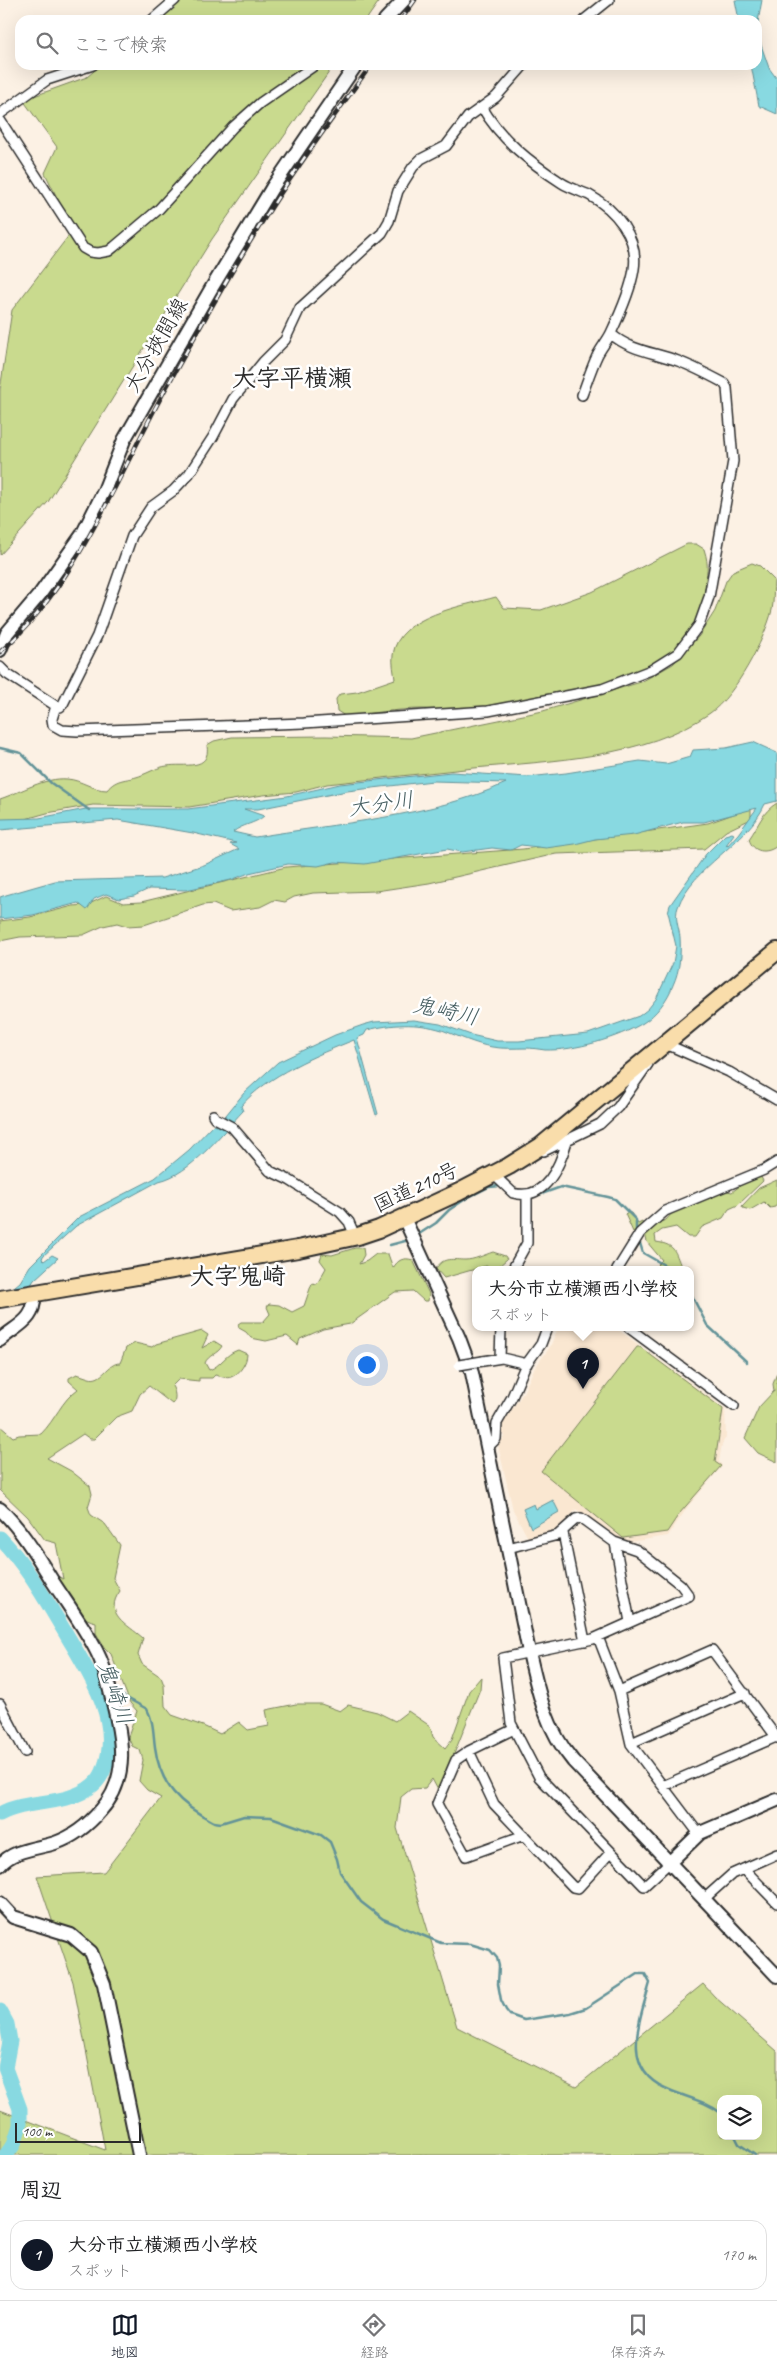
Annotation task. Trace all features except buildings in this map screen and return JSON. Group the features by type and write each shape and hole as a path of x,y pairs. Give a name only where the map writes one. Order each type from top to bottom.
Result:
{"highway":[{"name":"国道210号","path":"0,1299 298,1249 355,1236 404,1218 509,1166 556,1136 777,951"}],"street":[{"path":"158,15 175,0"},
{"path":"390,15 404,0"},
{"path":"590,15 609,0"},
{"path":"78,70 47,80 0,120 83,248 90,252 104,252 114,247 160,208 240,121 260,103 308,70"},
{"name":"大分挾間線","path":"0,650 4,634 76,544 97,506 124,440 211,289 272,188 353,70"},
{"path":"0,667 7,674 56,706 60,707 63,704 95,642 132,536 151,507 173,491 189,474 213,437 233,399 263,362 285,340 300,308 382,233 389,222 398,191 413,167 421,159 443,148 468,118 496,97 520,70"},
{"path":"482,107 497,130 519,151 563,184 591,196 605,206 618,218 631,237 634,267 611,334 598,355 582,395"},
{"path":"56,706 52,720 53,724 62,730 77,731 304,723 488,711 602,689 629,680 669,660 686,645 695,632 704,616 709,597 734,461 727,388 723,382 681,362 635,349 611,334"},
{"path":"509,1166 594,1127 614,1111 661,1048 728,1072 777,1100"},
{"path":"214,1117 231,1126 270,1171 289,1180 340,1212 349,1222 355,1236"},
{"path":"494,1174 513,1193 527,1194 541,1188 553,1178 567,1140"},
{"path":"619,1266 636,1238 649,1223 665,1211 777,1162"},
{"path":"514,1266 527,1243 527,1194"},
{"path":"404,1218 465,1352 476,1389 529,1652 542,1704 551,1727 562,1747 573,1761 777,1976"},
{"path":"0,1340 31,1314 34,1306 29,1294"},
{"path":"500,1358 501,1331"},
{"path":"488,1448 496,1439 497,1423 527,1364 541,1344 547,1331"},
{"path":"633,1331 734,1406"},
{"path":"459,1365 500,1358 527,1364"},
{"path":"0,1509 26,1539 97,1652 106,1674 121,1733 122,1761 116,1784 103,1808 94,1818 67,1838 11,1855 0,1865"},
{"path":"508,1548 563,1533 576,1519 581,1518 615,1543 637,1550 681,1585 689,1596 598,1637 504,1658 511,1723 540,1777 644,1886 699,1834 777,1800"},
{"path":"563,1533 586,1641"},
{"path":"615,1543 630,1622"},
{"path":"598,1637 619,1691 631,1743 699,1834"},
{"path":"619,1691 710,1650 715,1652 777,1738 663,1786"},
{"path":"631,1743 745,1693"},
{"path":"0,1704 25,1752"},
{"path":"514,1729 469,1751 456,1760 437,1804 466,1856 524,1835"},
{"path":"469,1751 494,1804 573,1887 578,1888 611,1852"},
{"path":"704,1899 727,1877 777,1854"},
{"path":"744,1868 777,1903"},
{"path":"0,1903 13,1917 70,1936 91,1952 104,1984 139,2155"}],"shaded area":[{"path":"557,1331 620,1331 725,1409 726,1437 722,1444 719,1461 722,1466 689,1505 668,1536 623,1543 614,1539 576,1509 564,1526 528,1538 513,1510 498,1445 504,1437 501,1426 523,1393 534,1369 550,1347"}],"green space":[{"path":"166,0 380,0 370,15 153,15"},
{"path":"95,70 330,70 212,239 48,502 0,555 0,390 12,310 73,230 45,173 57,147 23,100 87,77"},
{"path":"687,544 696,544 704,549 707,561 705,589 699,616 686,638 667,655 643,669 589,687 498,707 461,710 412,709 345,716 337,711 336,699 340,694 357,692 395,679 393,655 398,641 407,630 419,621 434,614 496,597 504,608 541,610 592,592"},
{"path":"752,563 760,566 774,580 772,610 763,636 748,666 720,705 685,728 657,740 596,755 327,784 296,792 263,795 189,807 93,805 47,813 0,826 0,799 50,780 59,779 77,781 107,790 119,781 137,777 160,767 201,763 207,754 207,745 214,741 232,737 326,736 411,738 543,711 641,682 673,664 699,636 715,611 726,581 733,571"},
{"path":"777,803 777,846 773,849 761,851 751,844 749,839 764,815"},
{"path":"751,808 751,819 726,831 704,849 556,854 429,883 376,891 313,893 294,897 285,902 274,900 260,907 230,911 213,904 203,905 144,925 127,926 117,923 103,926 83,935 20,937 0,941 0,921 30,917 73,906 87,905 106,896 123,903 141,902 286,867 523,849 708,823"},
{"path":"756,1176 761,1177 763,1181 738,1205 729,1209 723,1218 702,1227 695,1237 688,1237 676,1227 662,1230 655,1235 656,1242 663,1243 672,1248 681,1266 658,1266 662,1260 647,1242 645,1233 657,1223 666,1220 673,1212 722,1190 732,1192"},
{"path":"777,1180 777,1203 775,1207 770,1208 764,1202 750,1210 743,1208 742,1206 759,1188"},
{"path":"626,1213 631,1213 638,1224 642,1222 644,1226 633,1232"},
{"path":"355,1248 363,1248 364,1255 359,1264 376,1254 388,1254 393,1268 401,1260 413,1260 429,1294 428,1301 424,1301 413,1291 395,1292 350,1324 323,1329 300,1339 298,1345 287,1336 266,1341 251,1338 239,1328 238,1324 241,1322 263,1322 270,1314 267,1307 269,1304 279,1305 292,1312 304,1306 312,1283 317,1284 326,1268 320,1260 322,1254 332,1255"},
{"path":"493,1252 505,1256 507,1259 499,1266 472,1266 472,1270 444,1278 436,1269 445,1260 472,1259"},
{"path":"202,1331 208,1335 202,1348 214,1341 222,1346 206,1360 205,1363 209,1370 238,1350 247,1354 247,1357 240,1371 229,1378 215,1375 212,1378 199,1378 199,1381 179,1379 172,1386 175,1400 172,1404 149,1386 140,1394 132,1411 116,1417 94,1439 90,1439 83,1434 47,1458 71,1471 90,1486 92,1494 88,1507 91,1515 105,1524 120,1545 113,1578 120,1591 115,1599 114,1606 119,1618 143,1638 138,1655 142,1664 161,1677 164,1685 165,1706 172,1715 220,1734 239,1722 248,1730 269,1726 266,1710 296,1704 321,1704 340,1711 348,1705 377,1712 395,1721 408,1711 430,1726 433,1737 445,1748 452,1739 469,1691 481,1677 480,1689 442,1784 438,1790 432,1779 425,1788 411,1789 401,1797 397,1828 457,2027 576,2087 703,1984 715,1997 777,2051 777,2155 0,2155 0,2110 105,2150 73,1982 37,1876 104,1872 161,1798 147,1790 139,1781 143,1760 140,1750 132,1746 128,1737 137,1711 130,1703 111,1654 104,1647 96,1633 96,1622 75,1610 52,1573 63,1579 56,1543 45,1540 28,1517 0,1490 0,1426 13,1437 41,1434 67,1399 78,1389 69,1381 69,1378 77,1374 94,1379 102,1375 112,1366 120,1363 126,1348 135,1343 152,1347 156,1344"},
{"path":"637,1347 640,1347 723,1409 715,1462 721,1466 679,1514 667,1532 623,1538 541,1471"},
{"path":"777,1373 777,1462 758,1453 745,1438 759,1407 774,1391 773,1384"}],"water":[{"path":"735,0 762,0 759,15 738,15"},
{"path":"762,48 769,68 777,79 777,114 759,106 752,70 762,70"},
{"path":"753,742 777,753 777,801 765,804 757,818 746,831 707,867 685,893 676,915 680,937 677,973 665,1001 648,1020 633,1029 609,1038 582,1046 557,1050 492,1047 442,1030 423,1026 395,1025 367,1030 364,1035 357,1038 378,1114 376,1115 354,1040 309,1059 278,1076 252,1095 241,1106 243,1111 194,1162 171,1177 159,1181 76,1226 43,1256 42,1259 44,1261 52,1255 58,1258 34,1280 29,1288 9,1291 20,1282 30,1266 79,1217 155,1178 189,1150 213,1125 217,1126 244,1093 278,1062 335,1035 374,1022 414,1020 440,1024 471,1035 497,1041 519,1041 588,1034 639,1016 656,999 673,963 676,946 668,912 670,905 706,854 725,835 732,833 734,834 727,846 757,808 704,822 683,822 634,835 595,839 546,848 521,845 511,850 492,848 462,852 447,849 365,864 335,862 318,866 288,864 186,890 149,889 134,896 119,899 106,894 94,899 87,910 78,903 33,915 0,919 0,897 6,895 55,881 162,878 204,865 239,849 230,844 236,843 193,833 118,820 0,830 0,819 39,818 86,809 188,809 287,796 340,784 451,772 528,777 640,761 666,764 690,757 693,750 726,748","holes":["433,781 506,783 448,804 383,818 255,837 233,832 264,816 244,809 258,809 347,791"]},
{"path":"553,1500 559,1512 531,1528 523,1509 534,1504 536,1509"}],"waterway":[{"path":"0,748 21,753 51,783 89,810"},
{"path":"416,1236 436,1223 449,1210 467,1198 489,1187 501,1186"},
{"path":"530,1198 561,1187 615,1199 636,1220 636,1235"},
{"path":"390,1245 409,1240"},
{"path":"639,1240 643,1253 666,1266"},
{"path":"694,1300 707,1325 747,1362"},
{"name":"鬼崎川","path":"0,1538 35,1583 83,1662 100,1696 106,1713 109,1731 109,1748 105,1766 93,1785 72,1797 23,1806 0,1814"},
{"path":"94,1683 105,1688"},
{"path":"114,1691 147,1709 152,1723 155,1747 162,1772 167,1783 182,1801 214,1822 221,1823 244,1816 271,1817 321,1835 330,1842 340,1872 361,1902 383,1919 441,1943 470,1944 490,1950 497,1958 501,2000 510,2015 524,2020 570,2013 586,2008 638,1974 645,1974 650,1983 638,2027 637,2042 642,2068 651,2079 665,2088 701,2102 717,2111"},
{"name":"鬼崎川","path":"0,2011 7,2024 10,2041 5,2068 20,2109 20,2125 14,2144 6,2155"},
{"path":"737,2140 739,2144 755,2155"}],"railway":[{"path":"404,15 415,0"},
{"path":"0,652 28,624 53,593 75,560 96,524 170,381 245,250 295,172 367,70"}],"place":[{"name":"大分市立横瀬西小学校","path":"583,1389"}],"district":[{"name":"大字平横瀬","path":"292,378"},
{"name":"大字鬼崎","path":"238,1276"}],"water label":[{"name":"大分川","path":"381,804"}]}
